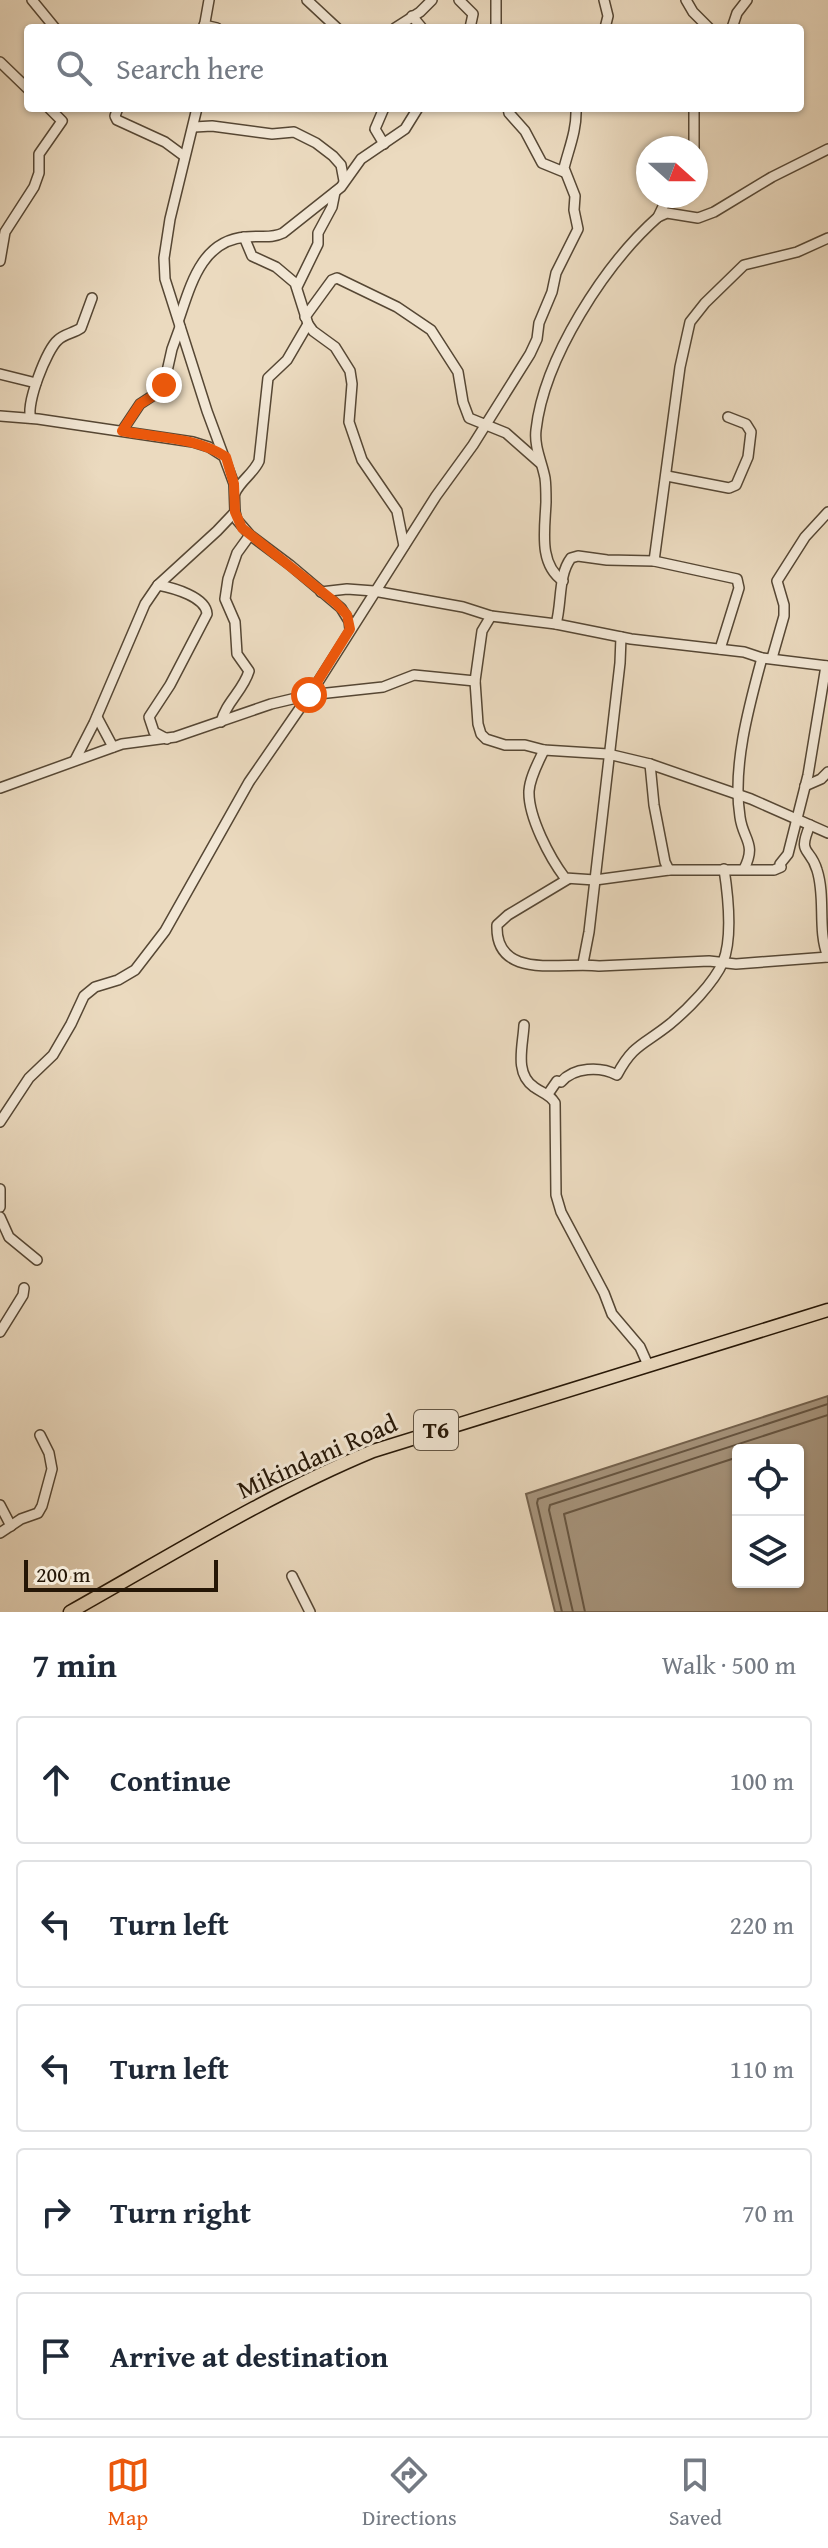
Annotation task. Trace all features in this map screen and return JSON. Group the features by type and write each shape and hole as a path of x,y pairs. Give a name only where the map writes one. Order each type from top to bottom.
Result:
{"highway":[{"name":"Mikindani Road","path":"70,1612 228,1520 322,1472 373,1451 828,1310"}],"street":[{"path":"32,0 52,24"},
{"path":"204,24 209,0"},
{"path":"307,0 333,24"},
{"path":"401,24 432,0"},
{"path":"459,0 473,14 471,24"},
{"path":"496,0 496,24"},
{"path":"604,0 608,16 606,24"},
{"path":"686,0 705,24"},
{"path":"733,24 747,0"},
{"path":"412,16 419,24"},
{"path":"0,62 24,85"},
{"path":"0,261 5,232 34,187 39,173 39,154 62,121 54,112"},
{"path":"116,112 117,120 170,145 184,156"},
{"path":"196,112 168,228 165,279 215,435 226,457 234,484 235,512 242,528 341,608 350,629"},
{"path":"382,112 375,129 384,144"},
{"path":"122,431 140,404 163,389 195,277 207,255 231,239 275,237 335,192 361,159 405,129 413,112"},
{"path":"510,112 525,131 542,163 564,172"},
{"path":"0,1122 29,1078 53,1055 84,996 95,987 128,975 152,950 249,782 309,695 436,496 464,460 536,343 539,323 556,273 577,233 575,196 564,172 575,112"},
{"path":"694,112 694,136"},
{"path":"194,127 212,126 272,134 294,132 333,156 341,165 344,181"},
{"path":"658,217 667,213 698,218 714,212 772,177 828,149"},
{"path":"318,233 332,207 335,192"},
{"path":"563,581 551,571 546,556 545,479 536,442 537,421 566,337 613,267 658,217 662,208"},
{"path":"297,287 318,244 312,209"},
{"path":"244,237 252,256 279,269 293,280 313,331 335,347 350,371 349,422 358,452 397,511 404,546"},
{"path":"654,561 680,367 687,330 694,315 744,265 803,250 828,238"},
{"path":"235,494 242,480 259,461 268,378 287,360 332,280 337,278 397,307 435,335 458,372 465,413 473,421 510,436 541,464"},
{"path":"31,418 29,407 36,383 54,344 83,325 92,298"},
{"path":"0,374 36,383"},
{"path":"0,416 193,442 226,457"},
{"path":"667,476 721,487 735,486 741,477 752,436 746,424 728,417"},
{"path":"75,760 97,717 145,604 158,585 235,512"},
{"path":"744,869 751,849 741,822 738,781 747,718 784,616 777,581 800,544 828,512"},
{"path":"221,722 226,707 249,671 237,654 235,622 225,599 237,553 250,535"},
{"path":"556,624 568,561 575,556 628,562 654,561 737,579 739,588 720,649"},
{"path":"158,585 190,596 207,609 186,657 149,717 154,732 167,739"},
{"path":"321,592 347,589 374,591 463,607 491,616 827,666 805,786 788,854 781,867 774,870 669,870 595,880 568,879 508,915 497,925 504,953 524,964 583,963 599,966 709,961 722,964 828,957 817,867 804,851 804,840 810,825"},
{"path":"491,616 482,631 475,681 478,724 483,737 505,745 608,754 650,764 797,817 828,833"},
{"path":"583,963 621,637"},
{"path":"0,788 113,747 167,739 271,704 309,695 383,687 414,675 475,681"},
{"path":"97,717 113,747"},
{"path":"544,750 529,789 531,809 552,857 568,879"},
{"path":"650,764 654,805 669,870"},
{"path":"805,786 828,772"},
{"path":"548,1094 557,1081 561,1082 581,1071 596,1068 617,1075 629,1053 677,1018 696,998 722,964 725,951 728,908 724,869"},
{"path":"524,1025 522,1071 530,1084 548,1094 555,1103 556,1195 561,1212 612,1314 640,1347 648,1365"},
{"path":"0,1189 0,1207"},
{"path":"0,1221 13,1242 37,1260"},
{"path":"0,1332 23,1295 24,1288"},
{"path":"0,1533 21,1519 38,1513 42,1506 52,1469 49,1453 40,1435"},
{"path":"0,1505 11,1526"},
{"path":"292,1576 310,1612"}],"water":[{"path":"828,1396 828,1612 555,1612 526,1494"}],"route":[{"path":"164,385 161,391 140,404 122,431 193,442 226,457 234,484 235,512 242,528 347,615 350,629 309,695"}]}
